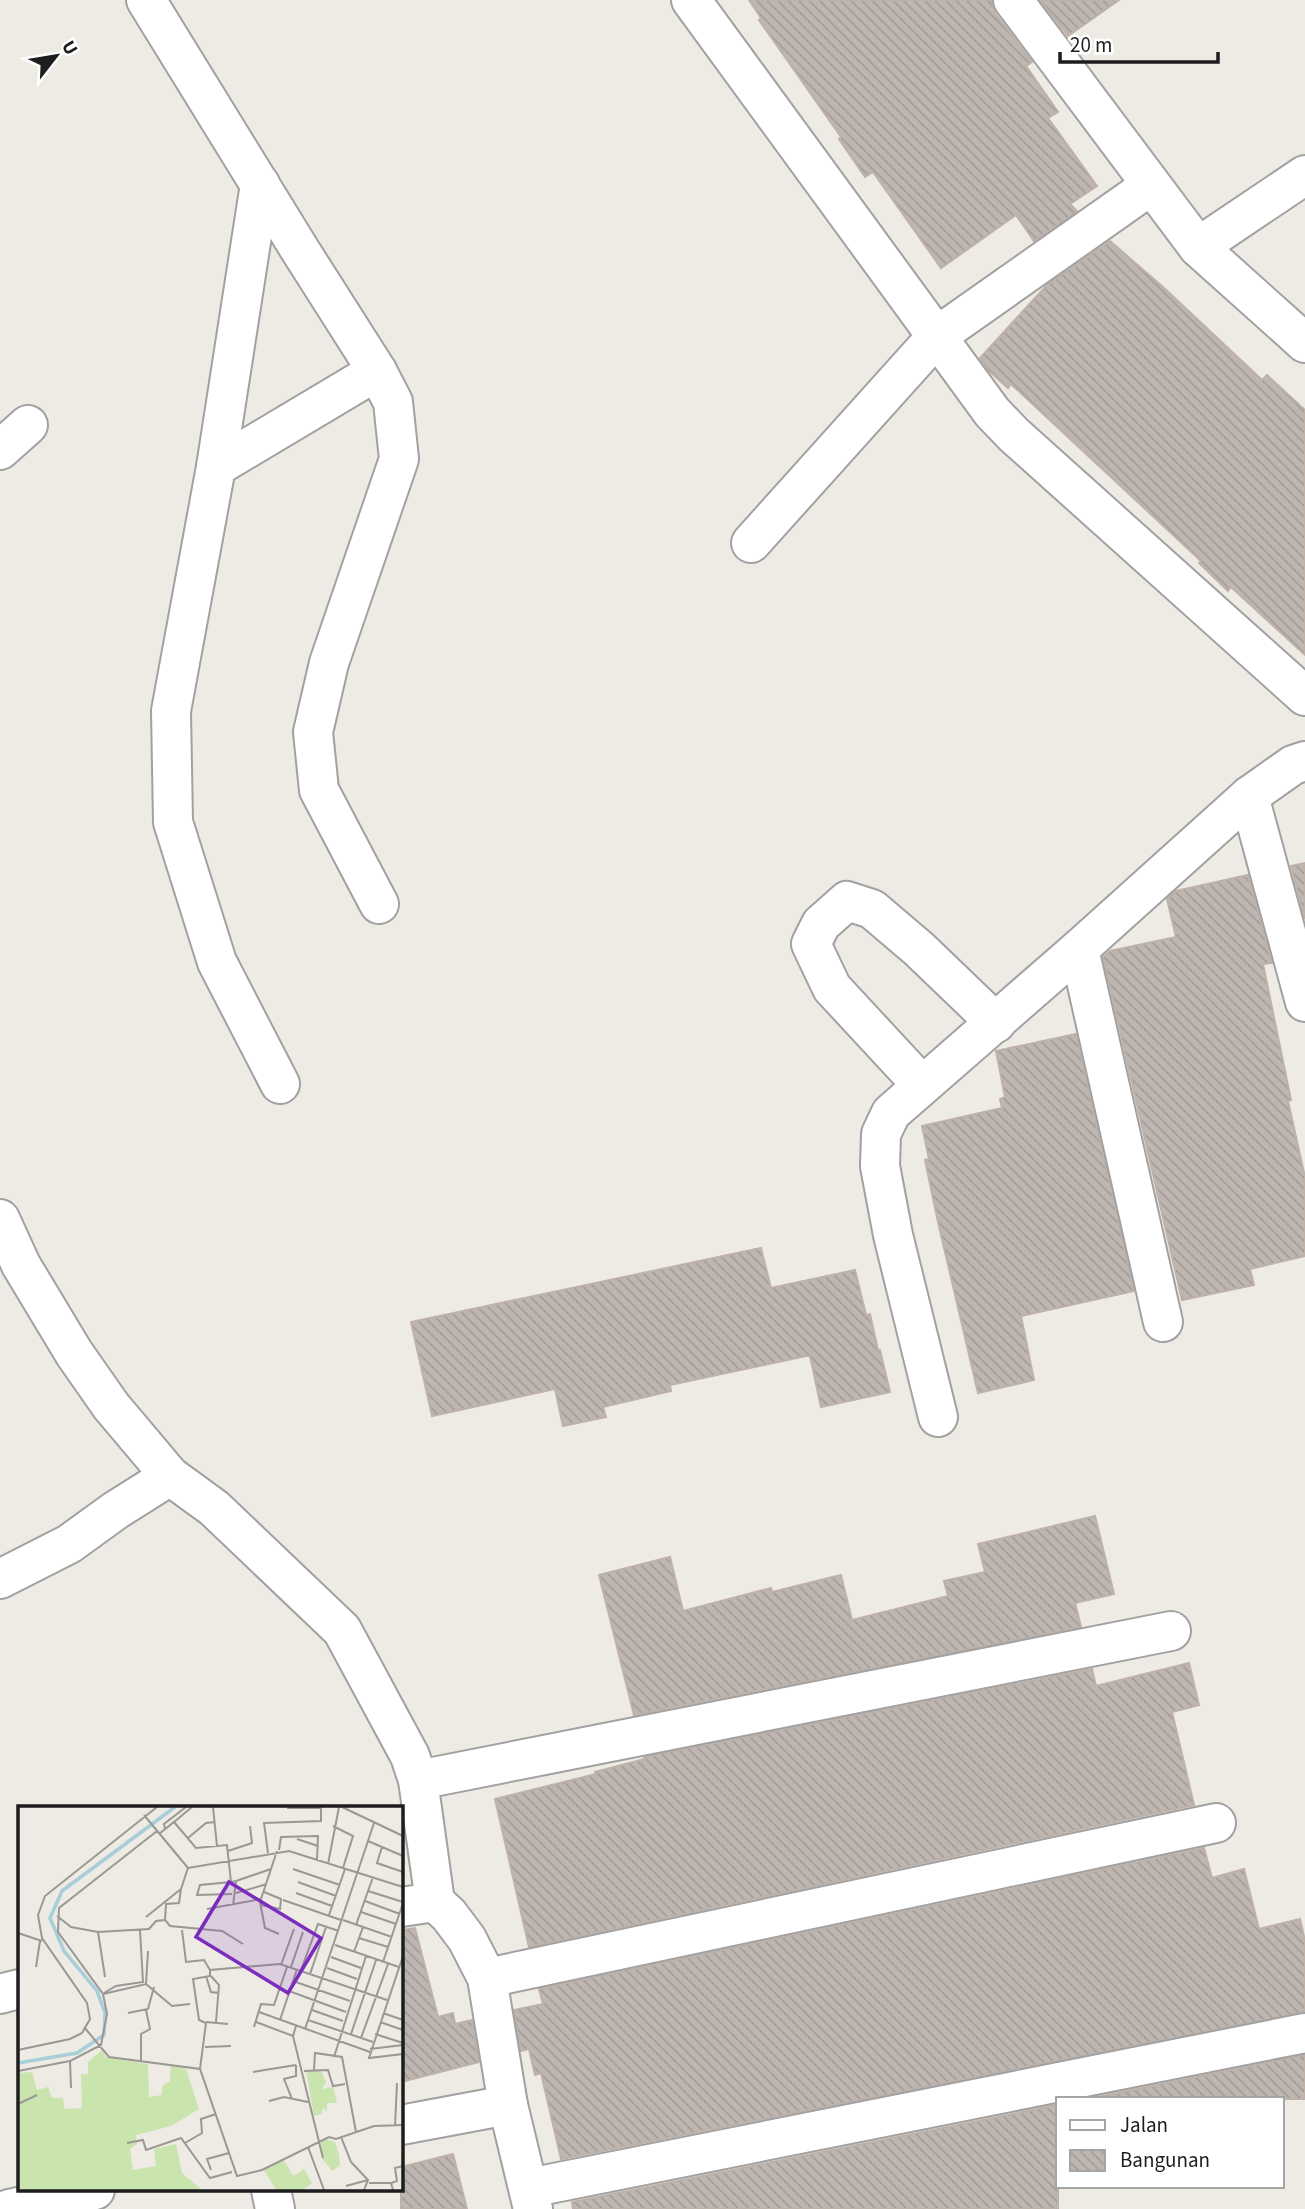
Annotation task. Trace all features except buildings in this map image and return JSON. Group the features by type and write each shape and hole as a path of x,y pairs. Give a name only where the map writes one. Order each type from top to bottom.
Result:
{"street":[{"path":"146,0 377,371 393,402 399,459 329,663 313,732 319,790 379,904"},
{"path":"691,0 962,374 1014,435 1305,696"},
{"path":"1013,0 1198,247 1305,342"},
{"path":"1198,247 1305,175"},
{"path":"260,184 216,467 171,710 173,822 217,962 280,1084"},
{"path":"751,543 937,336 1150,186"},
{"path":"216,467 377,371"},
{"path":"0,450 28,425"},
{"path":"938,1417 893,1235 880,1166 881,1133 891,1112 920,1084 996,1023 1079,950 1249,796 1293,765 1305,761"},
{"path":"1249,796 1305,1002"},
{"path":"920,1084 832,988 811,944 821,924 847,901 872,909 919,949 996,1023"},
{"path":"1079,950 1163,1322"},
{"path":"0,1219 21,1265 74,1353 111,1406 170,1476 214,1508 342,1630 410,1756 418,1780 418,1905 449,1915 467,1939 487,1978 509,2105 531,2198 1305,2033"},
{"path":"0,1579 69,1544 170,1476"},
{"path":"418,1780 1171,1631"},
{"path":"487,1978 1216,1823"},
{"path":"0,1994 18,1989"},
{"path":"402,2125 509,2105"},
{"path":"28,2207 87,2192"}]}
